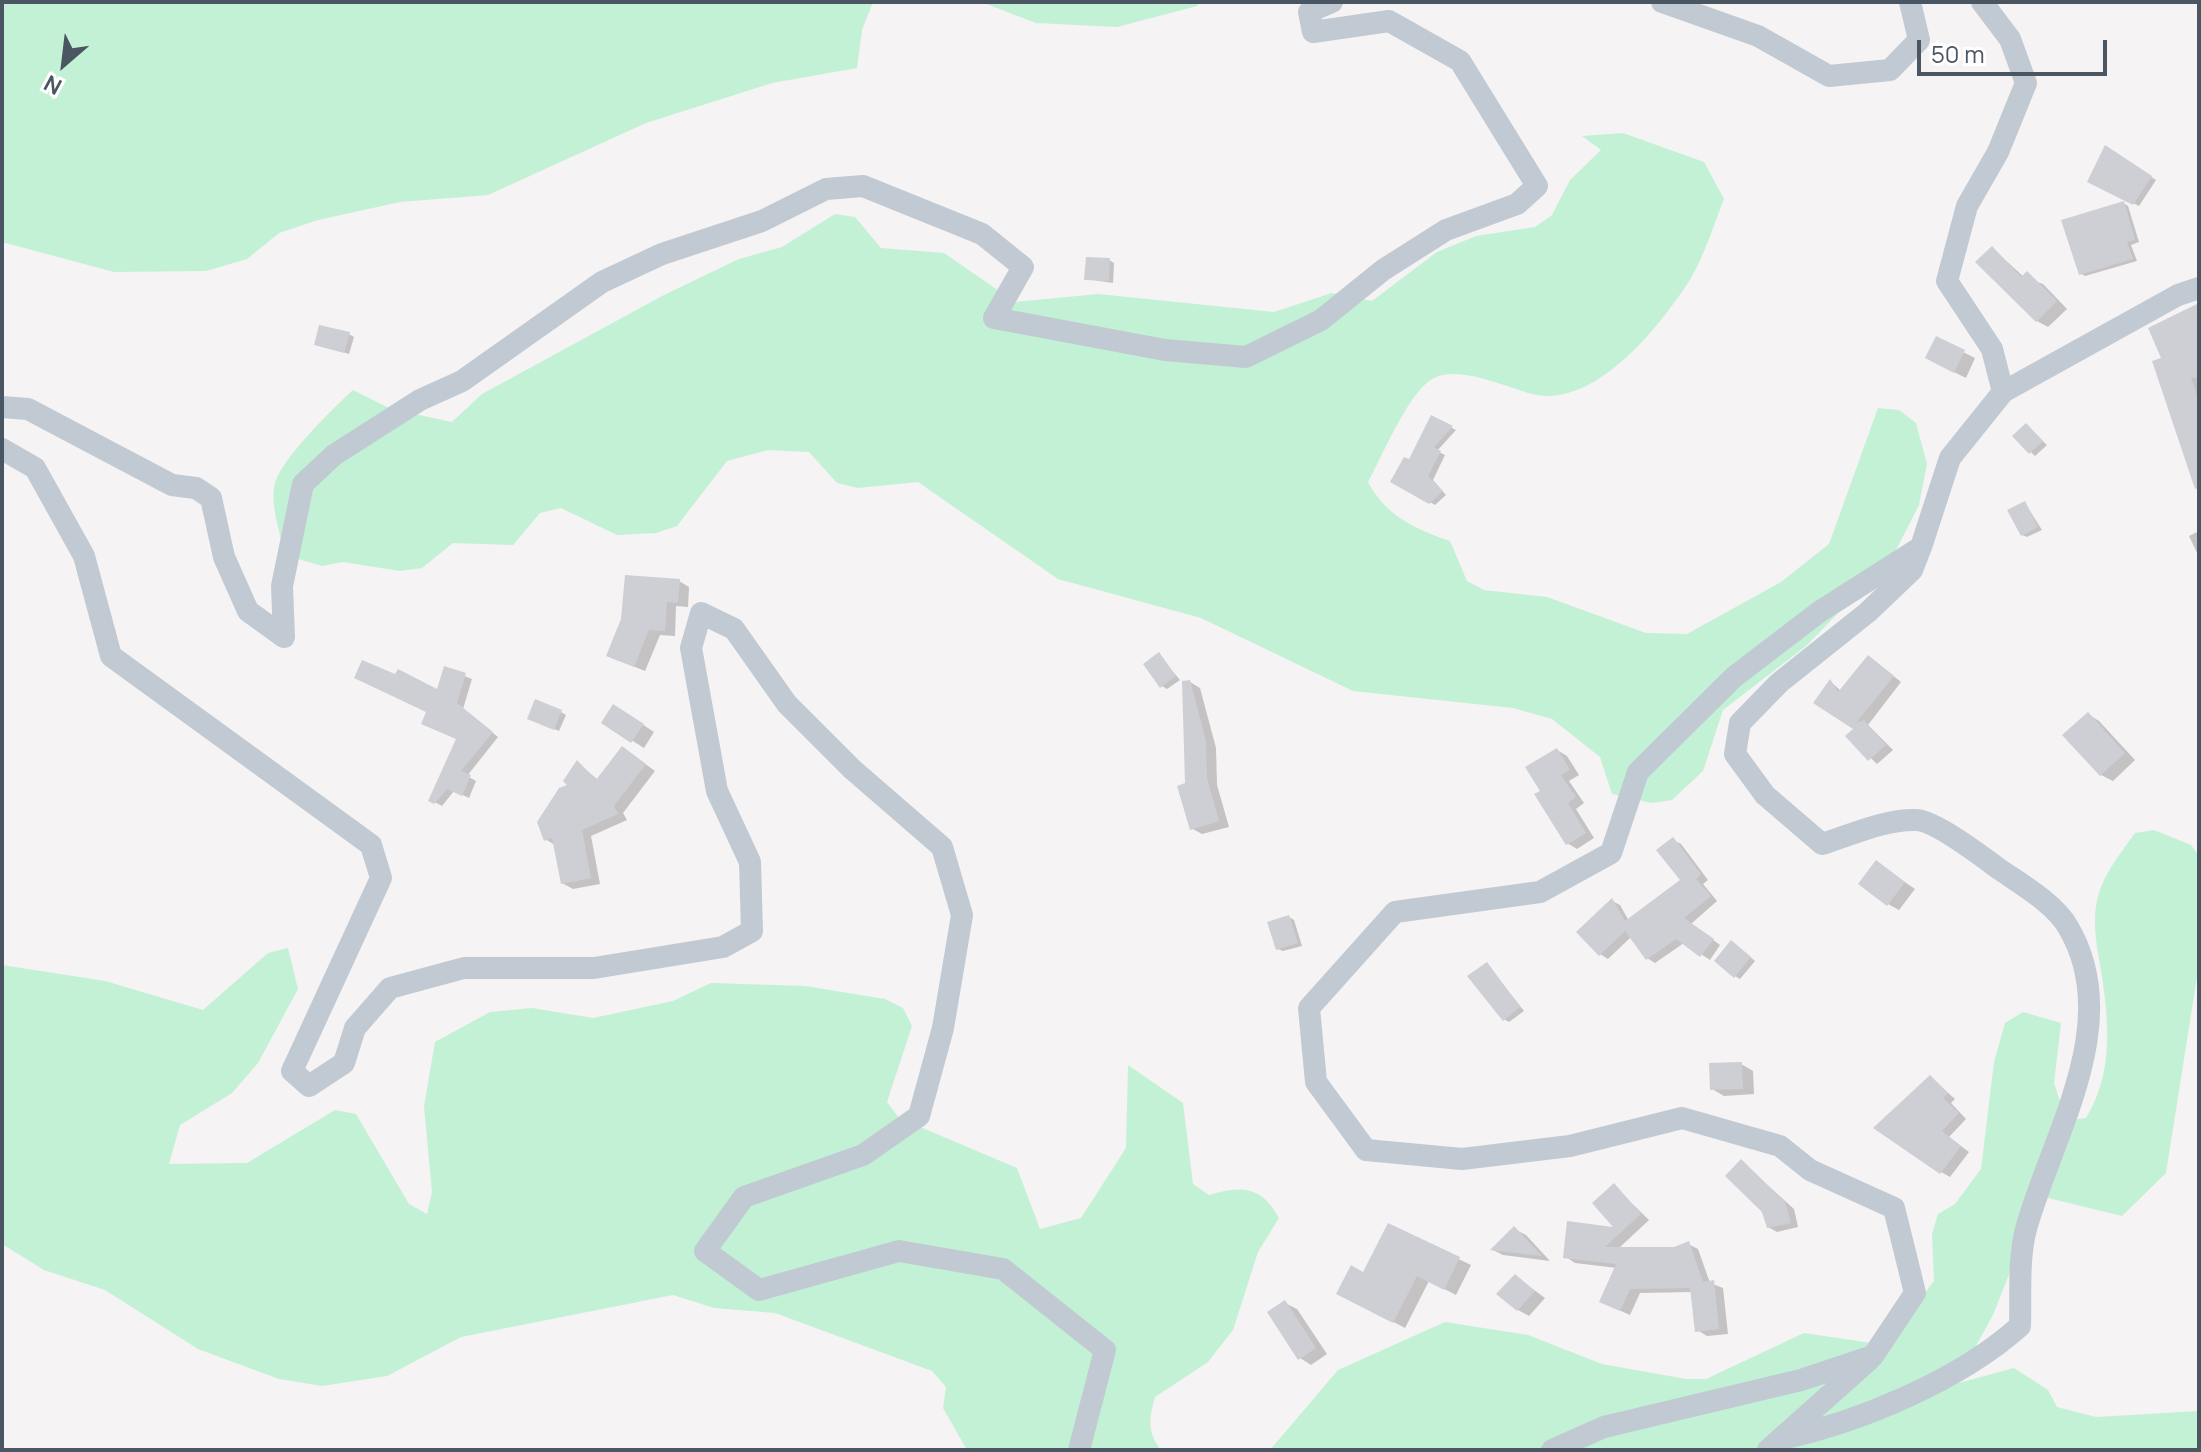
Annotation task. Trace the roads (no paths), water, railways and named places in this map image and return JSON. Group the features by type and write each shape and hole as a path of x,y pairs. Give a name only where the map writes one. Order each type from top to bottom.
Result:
{"street":[{"path":"2,407 28,409 172,485 196,488 211,498 224,557 248,611 284,637 282,586 303,484 334,455 420,400 462,381 602,282 662,254 762,221 826,189 863,186 982,234 1023,267 994,318 1165,350 1246,357 1321,320 1383,270 1446,230 1517,204 1537,186 1460,61 1389,21 1313,32 1309,12 1332,2"},
{"path":"1662,2 1758,36 1829,76 1890,70 1919,40 1910,2"},
{"path":"1982,2 2010,39 2026,83 1998,152 1967,206 1947,281 1992,349 2003,392"},
{"path":"1774,1444 1819,1431 1938,1379 1992,1352 2020,1326 2026,1232 2080,1070 2089,1013 2088,973 2067,925 2058,916 1975,852 1919,819 1883,825 1822,844 1765,795 1735,754 1740,723 1779,683 1868,612 1912,570 1950,458 2003,392 2178,295 2199,288"},
{"path":"2,449 35,468 84,556 111,656 371,845 381,878 292,1071 309,1086 344,1063 355,1028 390,988 464,968 594,968 723,947 752,931 750,862 717,791 691,648 701,613 734,629 787,704 852,769 942,847 962,915 943,1028 919,1116 863,1155 744,1197 705,1251 759,1290 899,1251 1003,1269 1105,1350 1079,1450"},
{"path":"1774,1444 1873,1356 1915,1293 1894,1208 1810,1170 1780,1146 1682,1118 1570,1146 1462,1159 1366,1150 1316,1082 1309,1008 1395,912 1540,892 1611,853 1638,772 1734,677 1819,612 1921,547"},
{"path":"1552,1450 1604,1427 1801,1380 1873,1356"}]}
